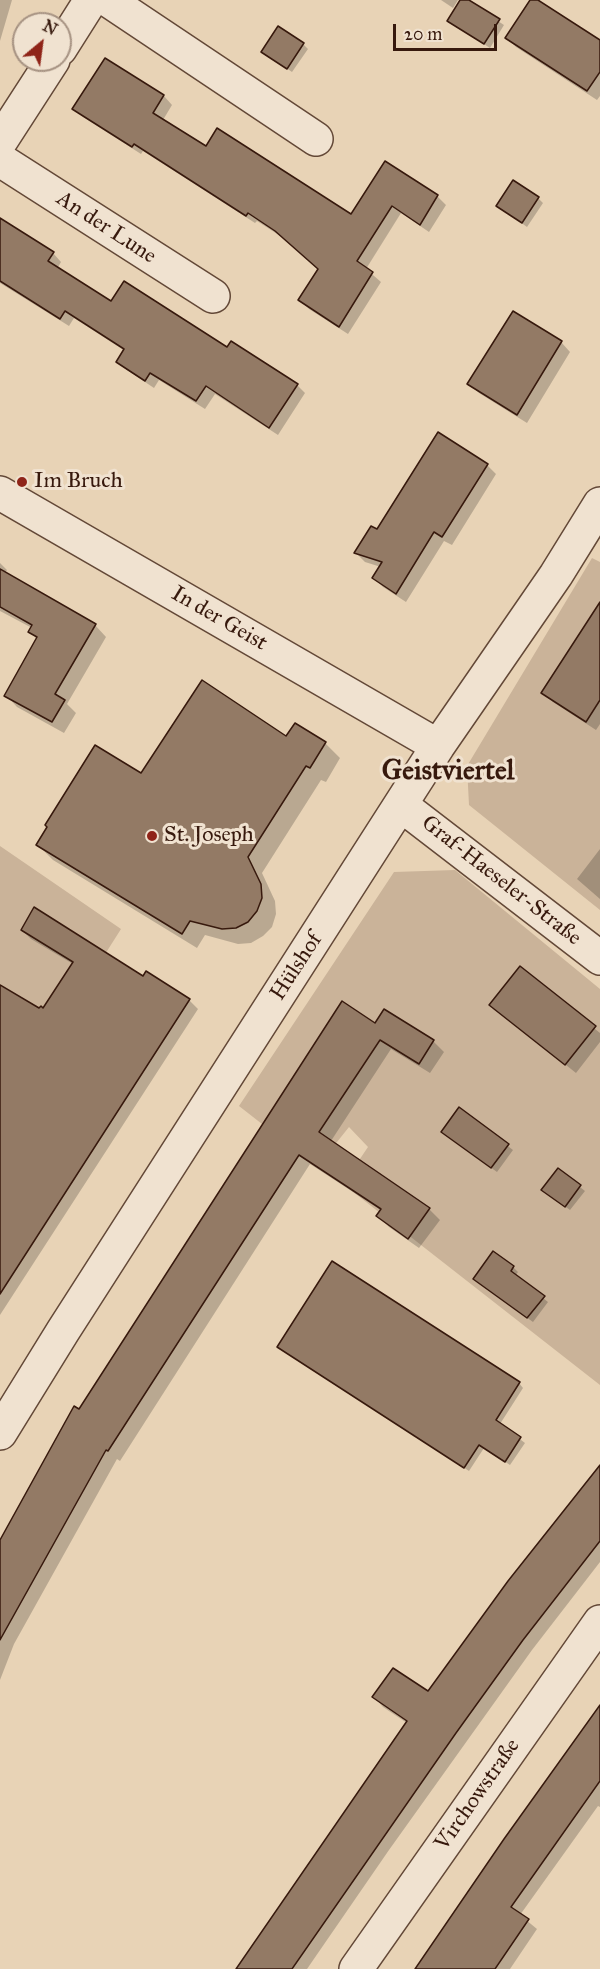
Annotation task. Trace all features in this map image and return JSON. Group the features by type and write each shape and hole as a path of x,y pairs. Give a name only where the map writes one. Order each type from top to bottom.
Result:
{"street":[{"path":"72,30 91,0"},
{"path":"108,0 316,139"},
{"path":"0,142 45,72"},
{"name":"An der Lune","path":"0,160 213,296"},
{"name":"In der Geist","path":"0,493 438,746"},
{"name":"Hülshof","path":"0,1433 438,746 556,576 600,504"},
{"name":"Graf-Haeseler-Straße","path":"401,805 600,958"},
{"name":"Virchowstraße","path":"356,1969 600,1622"}],"shaded area":[{"path":"592,558 600,562 600,910 469,805 467,766"},
{"path":"0,846 121,929 0,1120"},
{"path":"455,870 600,989 600,1385 343,1184 368,1147 349,1127 317,1167 239,1106 394,872"}],"building":[{"path":"460,0 469,0 500,19 484,44 447,21"},
{"path":"530,0 538,0 600,40 600,72 587,91 505,38"},
{"path":"278,26 304,43 287,69 261,52"},
{"path":"105,58 164,95 153,113 206,146 217,128 351,214 385,161 438,195 420,225 392,206 357,261 373,272 339,327 298,300 318,269 275,231 248,213 246,216 134,144 132,147 72,109"},
{"path":"513,180 539,197 522,223 496,206"},
{"path":"0,218 54,252 48,261 111,301 124,281 227,347 231,341 298,384 269,428 206,386 196,401 150,373 145,381 116,362 124,349 65,311 60,319 0,281"},
{"path":"513,311 562,341 517,415 467,384"},
{"path":"438,432 488,464 442,537 434,532 396,594 372,578 382,562 354,553 371,526 377,529"},
{"path":"0,569 96,624 55,694 65,700 52,722 4,696 37,637 28,632 32,625 0,607"},
{"path":"600,602 600,700 586,722 541,693"},
{"name":"St. Joseph","path":"202,680 286,736 295,723 326,742 310,768 306,766 248,857 261,884 262,898 257,911 248,922 236,928 222,929 190,921 182,934 36,845 47,827 45,825 95,745 141,773"},
{"path":"34,907 143,976 146,971 190,999 0,1294 0,985 39,1008 41,1006 43,1008 73,962 21,930"},
{"path":"520,966 596,1026 565,1065 489,1005"},
{"path":"342,1001 375,1023 384,1009 434,1040 419,1064 380,1040 319,1132 430,1208 408,1239 376,1216 381,1209 299,1155 108,1451 106,1450 0,1640 0,1540 74,1406 79,1409"},
{"path":"459,1107 509,1144 491,1168 441,1132"},
{"path":"558,1168 581,1185 565,1207 541,1190"},
{"path":"493,1251 514,1266 511,1271 545,1296 527,1318 473,1279"},
{"path":"332,1261 520,1382 496,1420 521,1437 505,1462 479,1445 464,1468 277,1347"},
{"path":"600,1465 600,1541 523,1640 456,1733 292,1969 236,1969 407,1721 372,1697 393,1668 428,1691 508,1581"},
{"path":"600,1705 600,1781 511,1907 529,1919 495,1969 415,1969 504,1839"}],"place":[{"name":"Im Bruch","path":"22,482"},
{"name":"St. Joseph","path":"152,836"}],"district":[{"name":"Geistviertel","path":"448,772"}]}
